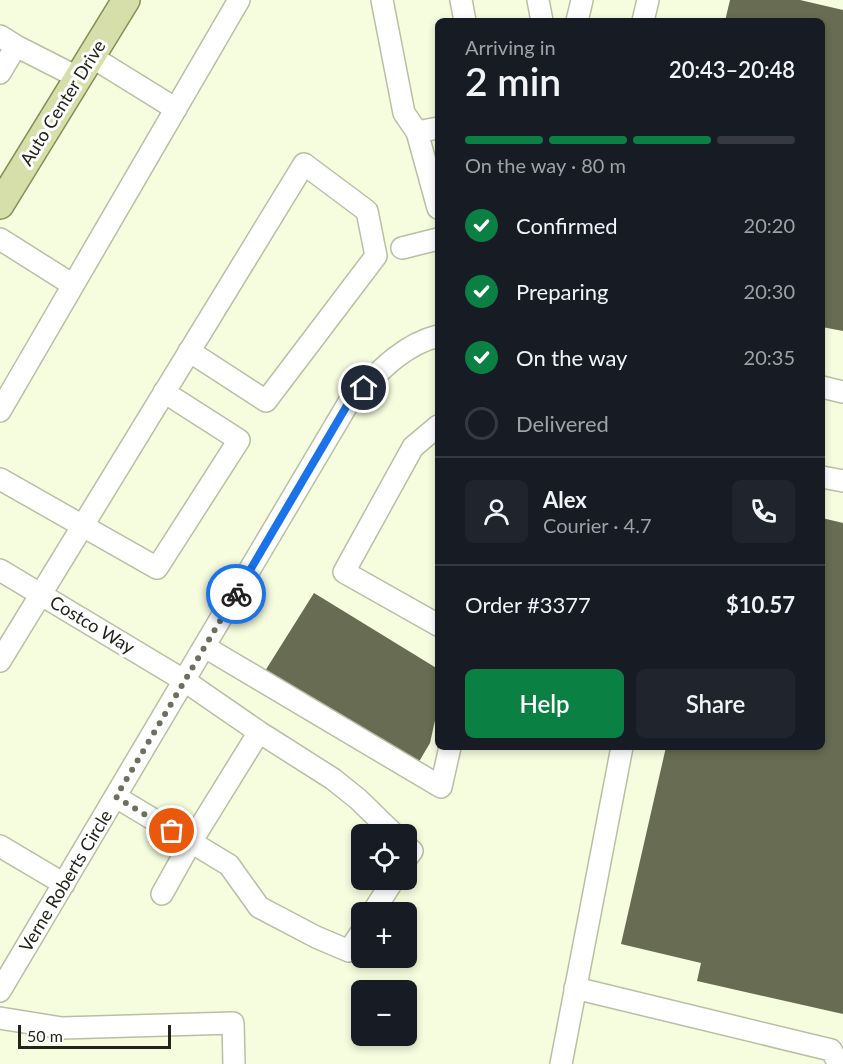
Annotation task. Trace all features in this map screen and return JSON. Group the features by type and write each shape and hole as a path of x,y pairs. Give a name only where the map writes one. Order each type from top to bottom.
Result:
{"main road":[{"name":"Auto Center Drive","path":"0,206 126,0"}],"street":[{"path":"0,411 239,0"},
{"path":"382,0 404,113 417,132 435,197"},
{"path":"461,0 464,18"},
{"path":"538,0 541,18"},
{"path":"578,18 582,0"},
{"path":"645,18 648,0"},
{"path":"0,73 8,41 85,68 176,109"},
{"path":"417,132 435,129"},
{"path":"0,661 40,594 82,526 189,351 304,164 367,211 376,256 266,401 189,351"},
{"path":"0,239 73,285"},
{"path":"402,248 435,240"},
{"name":"Verne Roberts Circle","path":"0,991 349,402 392,359 435,337"},
{"path":"825,388 843,392"},
{"path":"0,479 158,568 239,440 164,392"},
{"path":"435,429 413,447 344,572 435,623"},
{"path":"825,478 843,481"},
{"name":"Costco Way","path":"0,570 185,681 333,779 384,824"},
{"path":"205,647 441,787 449,750"},
{"path":"162,894 191,842 259,732"},
{"path":"561,1064 621,750"},
{"path":"116,797 229,865 259,907 316,937 349,951 351,948"},
{"path":"0,846 64,884"},
{"path":"575,988 831,1050 839,1064"},
{"path":"0,1018 62,1028 233,1023 234,1064"}],"building":[{"path":"730,0 800,0 843,10 843,331 825,328 825,18 726,18"},
{"path":"825,519 843,523 843,1014 697,981 701,963 621,944 665,750 825,750"},
{"path":"314,593 435,667 435,720 430,743 417,765 265,671"}],"way so far":[{"path":"172,831 116,797 236,594"}],"route":[{"path":"236,594 349,402 364,388"}]}
